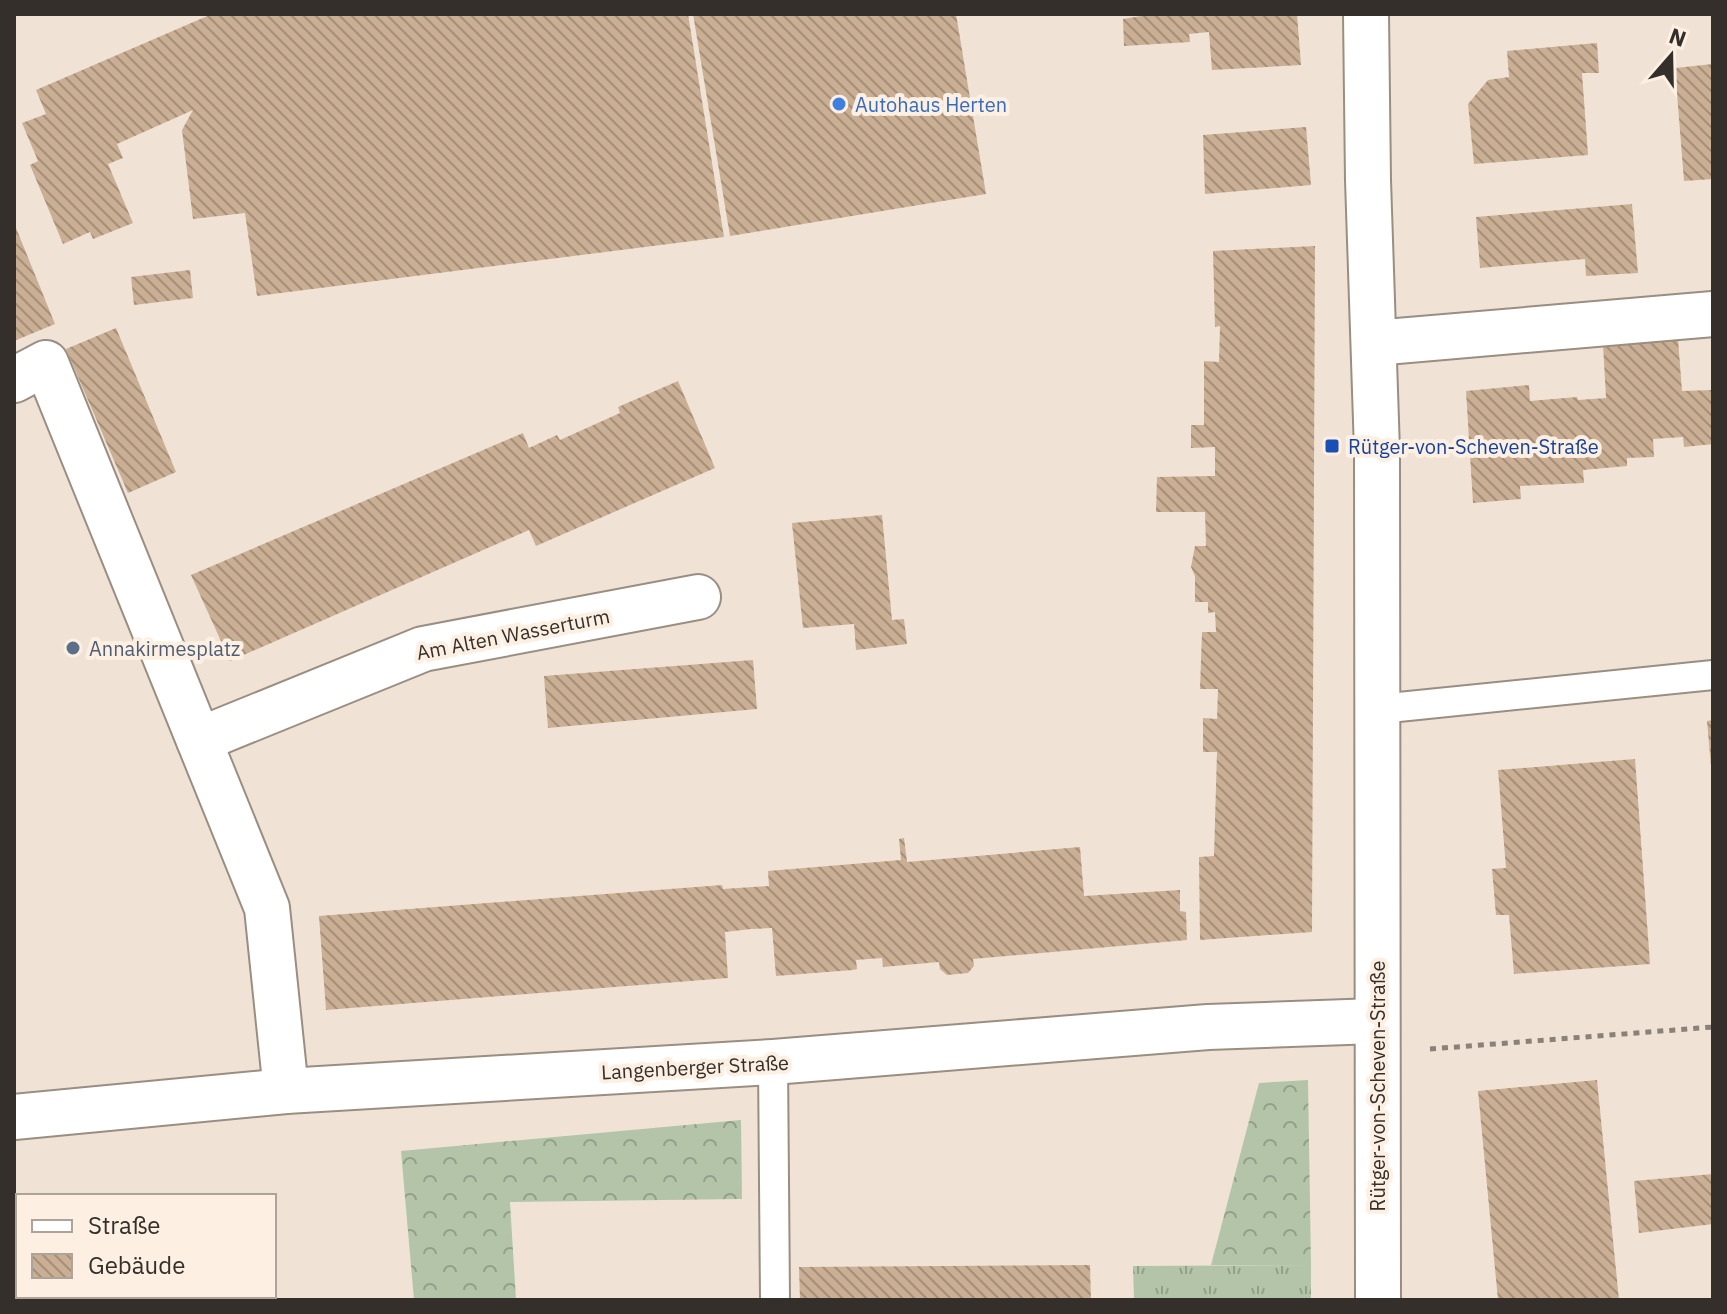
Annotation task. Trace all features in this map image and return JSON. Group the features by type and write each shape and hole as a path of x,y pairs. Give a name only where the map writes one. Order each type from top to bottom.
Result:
{"street":[{"name":"Rütger-von-Scheven-Straße","path":"1366,14 1379,709 1378,1300"},
{"path":"1374,343 1713,314"},
{"path":"14,380 46,363 267,908 286,1091"},
{"name":"Am Alten Wasserturm","path":"199,740 423,649 698,597"},
{"name":"Langenberger Straße","path":"14,1117 286,1091 773,1062 1208,1027 1377,1037"}],"lane":[{"path":"1379,709 1713,675"},
{"path":"773,1062 775,1300"}],"path":[{"path":"1377,1037 1713,1027"}],"green space":[{"path":"1308,1080 1311,1265 1211,1265 1259,1083"},
{"path":"741,1120 742,1199 510,1202 516,1300 414,1300 401,1151"},
{"path":"1311,1265 1311,1300 1134,1300 1133,1266"}],"building":[{"path":"212,14 688,14 724,237 257,296 245,213 193,219 182,130 193,110 117,144 123,158 108,164 133,223 93,239 90,232 63,244 30,165 38,161 22,123 46,114 36,90"},
{"name":"Autohaus Herten","path":"693,14 956,14 986,194 730,236"},
{"path":"1154,14 1297,14 1301,65 1212,70 1209,32 1189,34 1190,42 1124,46 1123,19"},
{"path":"1597,43 1599,73 1582,73 1588,155 1474,164 1468,104 1488,80 1509,77 1507,51"},
{"path":"1713,64 1713,179 1684,181 1675,68"},
{"path":"1306,127 1311,185 1205,194 1203,135"},
{"path":"1632,204 1638,273 1586,276 1585,259 1480,268 1476,217"},
{"path":"14,223 55,324 14,341"},
{"path":"1315,246 1312,932 1200,940 1199,857 1214,856 1217,752 1203,752 1203,718 1217,719 1218,689 1200,689 1202,632 1216,632 1215,612 1208,613 1208,602 1195,602 1195,576 1191,567 1195,546 1206,546 1205,512 1156,512 1157,477 1215,476 1215,447 1191,448 1191,425 1204,425 1204,361 1219,362 1220,326 1215,327 1213,251"},
{"path":"190,270 193,298 134,305 131,277"},
{"path":"116,328 176,472 128,493 66,349"},
{"path":"1678,339 1682,391 1713,390 1713,444 1684,447 1683,437 1653,439 1654,457 1627,458 1627,466 1583,470 1584,483 1520,486 1521,499 1473,503 1466,391 1529,385 1530,401 1606,398 1603,344"},
{"path":"678,381 715,468 536,546 529,530 230,661 191,575 523,433 529,448 557,435 560,440 620,413 618,407"},
{"path":"882,515 892,620 904,619 907,644 856,650 854,624 803,628 792,523"},
{"path":"753,660 757,709 548,728 544,676"},
{"path":"1713,720 1713,766 1711,766 1707,721"},
{"path":"1635,759 1650,964 1514,974 1509,915 1496,915 1492,869 1506,868 1498,770"},
{"path":"904,838 907,862 1080,847 1084,896 1180,890 1180,911 1186,912 1187,940 973,959 974,966 968,973 947,975 940,969 939,962 883,967 882,958 856,960 857,969 853,970 776,976 772,928 751,929 725,932 728,978 326,1010 319,916 722,885 723,889 769,886 768,871 901,860 899,839"},
{"path":"1597,1080 1619,1300 1498,1300 1478,1091"},
{"path":"1713,1174 1713,1224 1639,1233 1634,1181"},
{"path":"1090,1265 1091,1300 800,1300 799,1267"}],"place":[{"name":"Autohaus Herten","path":"839,104"},
{"name":"Rütger-von-Scheven-Straße","path":"1332,446"},
{"name":"Annakirmesplatz","path":"73,648"}]}
